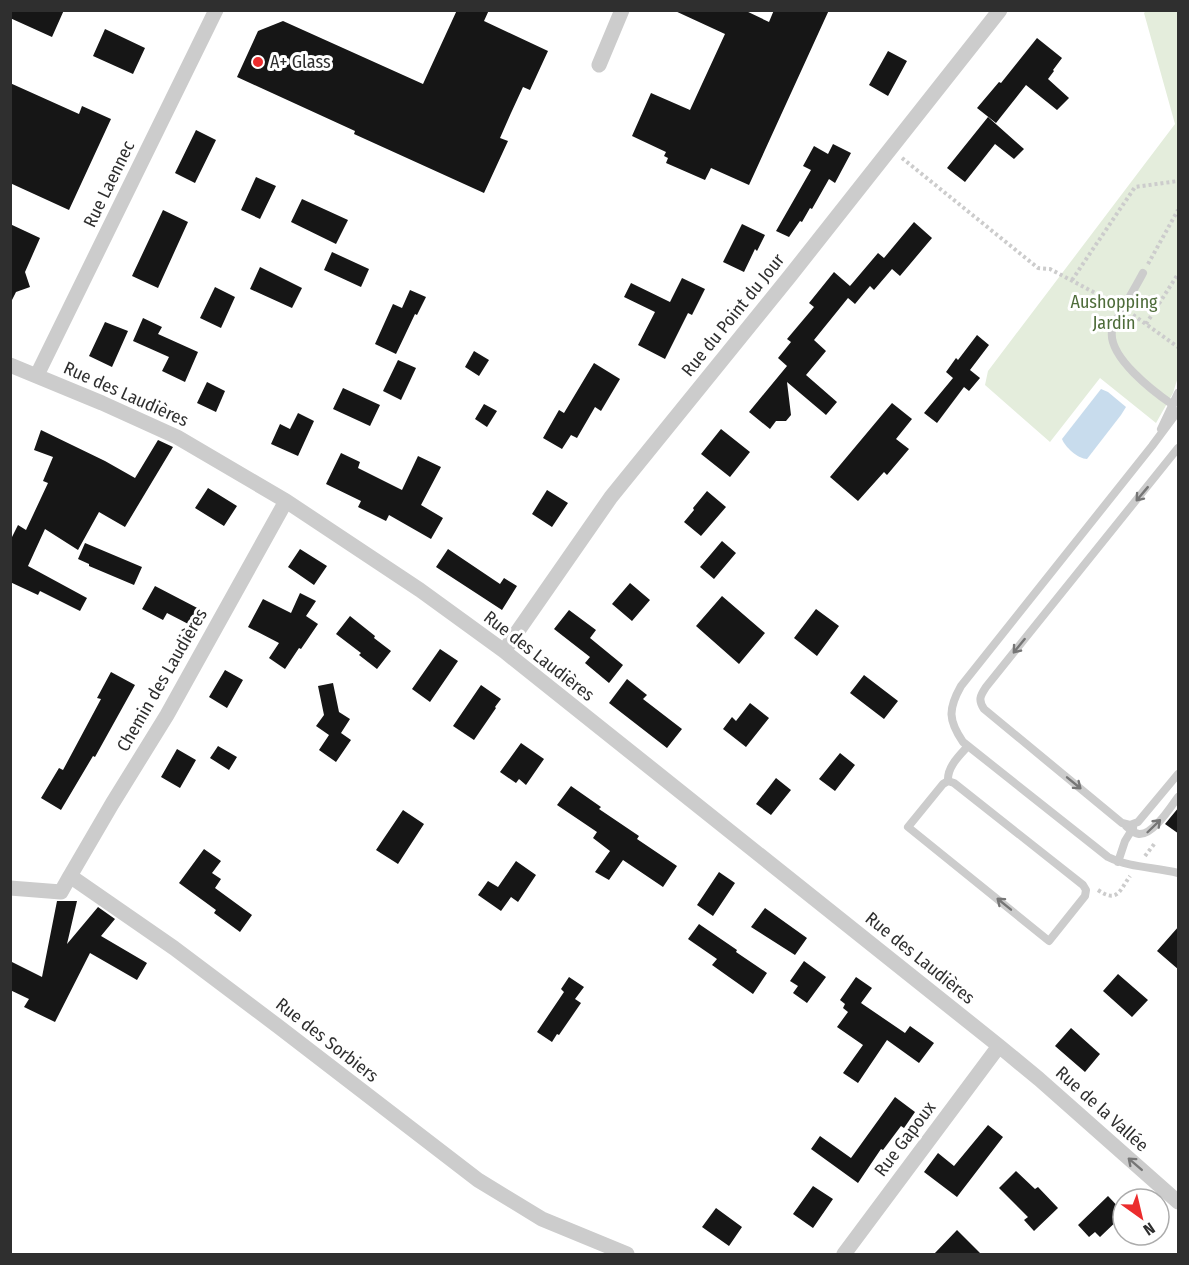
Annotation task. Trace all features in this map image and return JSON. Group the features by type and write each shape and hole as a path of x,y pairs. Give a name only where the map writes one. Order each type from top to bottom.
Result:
{"street":[{"name":"Rue Laennec","path":"37,375 216,10"},
{"path":"599,65 622,10"},
{"name":"Rue du Point du Jour","path":"504,651 611,497 1000,10"},
{"name":"Rue des Laudières","path":"10,365 177,437 286,501 420,591 504,651 999,1046"},
{"name":"Chemin des Laudières","path":"70,876 167,715 286,501"},
{"path":"10,888 61,892 70,876"},
{"name":"Rue des Sorbiers","path":"70,876 183,955 478,1180 542,1219 627,1254"},
{"name":"Rue de la Vallée","path":"999,1046 1179,1202"},
{"name":"Rue Gapoux","path":"843,1254 999,1046"}],"lane":[{"path":"1143,273 1112,330 1112,344 1124,362 1141,380 1176,408"},
{"path":"1179,393 1176,408 1152,447 961,686 953,700 951,715 954,729 963,742 1108,857 1137,867 1179,873"},
{"path":"1179,448 996,674 981,696 980,703 984,709 1134,833 1147,833 1154,828 1179,797"},
{"path":"948,781 950,768 968,746"},
{"path":"1118,862 1131,830 1179,774"},
{"path":"948,781 954,783 1083,885 1086,890 1085,896 1049,941 908,827 943,784 948,781"},
{"path":"1122,823 1130,825 1138,822"}],"path":[{"path":"890,148 1038,268 1050,269 1072,280 1123,309 1179,347"},
{"path":"1072,280 1136,187 1179,181"},
{"path":"1143,273 1179,210"},
{"path":"1146,324 1179,274"},
{"path":"1086,890 1092,888 1106,896 1118,893"}],"green space":[{"name":"Aushopping Jardin","path":"1146,11 1178,11 1178,377 1173,393 1156,423 1100,378 1050,442 985,385 988,371 1175,124 1144,13"}],"water":[{"path":"1101,389 1126,407 1087,459 1072,452 1062,439"}],"building":[{"path":"10,10 64,10 52,37 10,18"},
{"path":"457,10 489,10 484,21 548,51 530,90 523,87 511,113 500,138 508,141 484,193 354,134 355,131 237,77 258,31 283,21 423,84"},
{"path":"673,10 744,10 769,22 774,10 829,10 749,185 711,168 705,180 666,163 668,158 664,156 666,152 632,136 651,93 690,110 725,34"},
{"path":"105,29 145,48 133,74 93,56"},
{"path":"1037,38 1062,58 1048,79 1069,98 1057,110 1026,85 996,123 977,108 999,82 1001,83"},
{"path":"888,51 907,61 888,96 869,85"},
{"path":"10,83 79,114 82,106 111,119 69,210 10,183"},
{"path":"988,117 1024,149 1014,159 995,144 965,182 947,168"},
{"path":"196,130 216,140 195,183 175,173"},
{"path":"833,144 851,153 835,183 829,179 812,209 810,208 789,237 776,231 811,170 803,166 814,146 828,154"},
{"path":"256,177 276,186 260,219 241,210"},
{"path":"302,199 348,220 336,244 291,222"},
{"path":"163,210 188,222 158,288 132,276"},
{"path":"914,222 932,238 900,276 892,269 874,290 870,286 855,304 848,298 814,340 826,351 806,375 837,402 826,415 787,382 791,415 786,421 776,421 770,429 749,412 787,366 778,358 791,342 787,339 814,307 809,303 834,272 850,286 878,253 884,258"},
{"path":"10,224 40,238 25,272 30,287 16,292 10,304"},
{"path":"742,224 765,235 744,272 723,262"},
{"path":"332,252 369,269 361,287 324,270"},
{"path":"260,267 302,288 292,308 250,289"},
{"path":"682,278 705,289 692,315 688,313 665,359 638,345 655,312 624,297 631,283 670,302"},
{"path":"215,287 235,297 221,328 200,318"},
{"path":"410,290 426,297 417,315 415,314 396,354 375,344 393,304 402,308"},
{"path":"143,318 162,327 158,334 198,352 185,382 162,371 169,357 133,341"},
{"path":"105,322 128,331 112,367 89,356"},
{"path":"977,335 989,345 970,370 980,378 969,391 964,387 937,423 924,413 953,378 946,372"},
{"path":"474,351 489,360 479,376 465,367"},
{"path":"398,360 416,368 401,400 383,391"},
{"path":"594,363 620,379 601,411 595,407 577,438 571,435 562,449 543,438 559,410 564,413"},
{"path":"207,382 225,391 216,412 197,403"},
{"path":"343,388 380,405 370,426 333,409"},
{"path":"892,403 912,419 896,439 909,449 887,475 884,472 858,501 830,477"},
{"path":"484,404 497,411 487,427 475,419"},
{"path":"298,413 314,421 298,456 271,444 280,424 290,429"},
{"path":"721,429 750,452 730,477 701,454"},
{"path":"41,430 135,478 158,440 173,447 125,527 99,512 78,550 45,529 28,566 87,598 80,611 40,591 38,595 10,582 10,541 18,525 26,530 48,483 43,481 53,457 34,450"},
{"path":"341,453 360,462 358,468 402,490 418,456 441,467 421,505 443,518 431,539 389,515 386,521 358,507 361,501 326,484"},
{"path":"208,488 237,506 224,526 195,508"},
{"path":"547,490 568,503 552,527 532,514"},
{"path":"707,491 726,507 701,536 684,522"},
{"path":"722,541 736,553 714,579 700,567"},
{"path":"85,543 142,567 134,585 78,559"},
{"path":"300,549 327,566 314,585 288,567"},
{"path":"448,549 500,584 504,578 517,586 502,610 436,567"},
{"path":"630,583 650,600 632,621 612,604"},
{"path":"155,586 205,612 196,628 167,613 163,620 142,609"},
{"path":"300,593 316,601 306,616 318,624 285,669 269,658 279,643 248,627 263,599 291,613"},
{"path":"722,596 765,633 739,664 696,626"},
{"path":"816,609 839,626 817,656 794,638"},
{"path":"569,610 596,630 590,638 623,665 609,683 585,663 590,657 554,629"},
{"path":"350,616 391,651 377,669 336,634"},
{"path":"440,649 458,661 430,702 412,689"},
{"path":"225,670 243,680 227,708 209,697"},
{"path":"111,672 135,685 95,757 93,756 61,810 41,798 59,768 63,770 101,699 97,698"},
{"path":"864,675 898,701 884,719 850,693"},
{"path":"627,679 647,695 643,699 682,729 667,748 609,703"},
{"path":"333,683 339,712 350,719 341,733 351,740 336,762 319,750 329,735 316,726 324,715 318,686"},
{"path":"481,685 501,699 474,740 453,726"},
{"path":"750,703 769,718 746,747 723,729 732,717 736,721"},
{"path":"521,743 544,759 526,785 519,779 516,783 500,772"},
{"path":"218,746 237,757 229,770 210,758"},
{"path":"177,749 196,760 180,788 161,777"},
{"path":"840,753 855,765 835,791 819,779"},
{"path":"776,778 791,790 771,815 756,804"},
{"path":"571,786 601,807 599,809 639,836 637,839 677,866 663,887 623,860 609,880 595,872 610,851 593,838 597,832 557,805"},
{"path":"1179,807 1179,834 1165,824"},
{"path":"403,810 424,824 398,864 376,850"},
{"path":"204,849 221,861 212,873 221,879 215,888 252,915 240,932 214,913 216,910 179,883"},
{"path":"516,861 536,875 518,902 511,897 501,911 478,895 488,881 498,887"},
{"path":"719,872 735,883 713,916 697,905"},
{"path":"57,901 77,901 67,944 98,907 115,919 101,936 147,963 137,980 90,953 55,1022 24,1007 29,999 10,990 10,961 42,977"},
{"path":"765,908 807,938 795,955 751,927"},
{"path":"699,924 767,973 753,994 712,965 717,959 688,939"},
{"path":"1179,926 1179,970 1157,951"},
{"path":"804,961 826,977 807,1003 793,993 798,986 790,981"},
{"path":"1118,974 1148,1000 1132,1017 1103,991"},
{"path":"569,977 584,987 575,999 581,1003 552,1042 537,1032 564,992 561,989"},
{"path":"856,977 872,988 861,1003 905,1033 910,1026 934,1043 919,1063 887,1040 858,1083 843,1073 863,1045 837,1027 848,1012 843,1008 845,1004 840,1000"},
{"path":"1071,1028 1100,1054 1085,1072 1055,1046"},
{"path":"895,1097 915,1112 904,1128 901,1126 883,1150 881,1149 858,1183 811,1149 820,1136 851,1158"},
{"path":"988,1125 1003,1137 957,1197 924,1172 938,1153 954,1166"},
{"path":"1016,1171 1035,1189 1038,1187 1058,1208 1034,1231 1024,1220 1028,1217 999,1188"},
{"path":"813,1186 833,1199 813,1228 793,1214"},
{"path":"1108,1196 1111,1199 1111,1226 1100,1237 1095,1232 1089,1237 1078,1225"},
{"path":"716,1208 742,1227 729,1246 702,1227"},
{"path":"957,1230 981,1254 934,1254"}],"place":[{"name":"A+ Glass","path":"258,62"}]}
